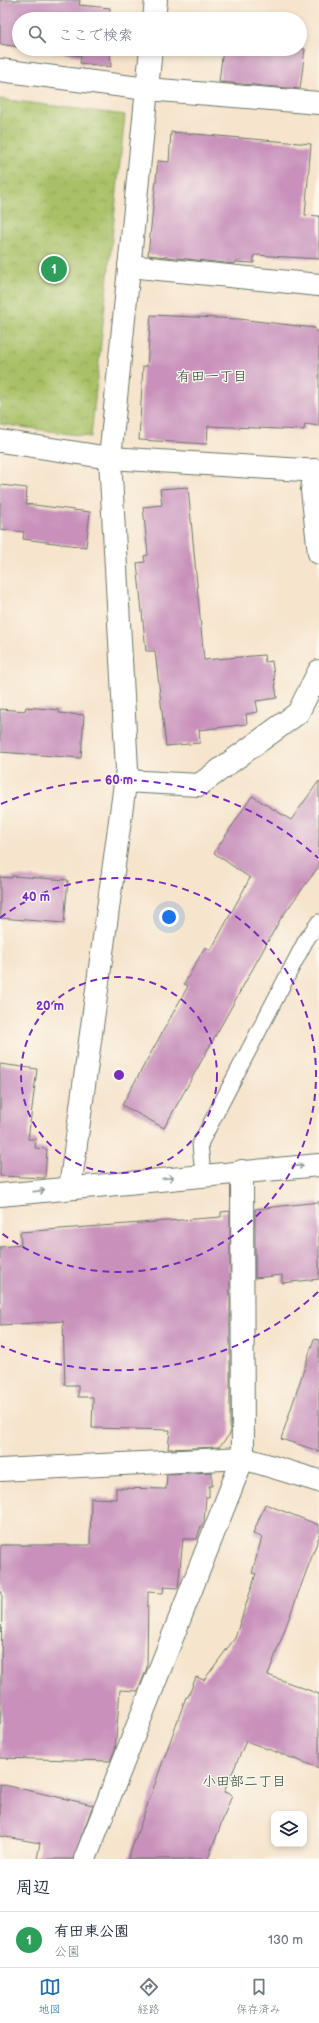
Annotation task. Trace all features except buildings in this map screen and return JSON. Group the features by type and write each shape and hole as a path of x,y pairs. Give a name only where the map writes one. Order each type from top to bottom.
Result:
{"street":[{"path":"155,12 156,0"},
{"path":"70,1188 127,769 110,458 150,56"},
{"path":"0,70 147,90 319,103"},
{"path":"130,266 319,285"},
{"path":"0,442 110,458 317,471 312,490 319,553"},
{"path":"125,781 199,785 298,713 319,671"},
{"path":"0,1195 203,1174 319,1164"},
{"path":"85,1859 243,1458 242,1171"},
{"path":"0,1470 243,1458 319,1481"}],"lane":[{"path":"203,1174 200,1144 306,940 319,922"}],"green space":[{"path":"0,99 125,115 91,437 0,424"}],"place":[{"name":"有田東公園","path":"54,269"}],"district":[{"name":"有田一丁目","path":"212,376"},
{"name":"小田部二丁目","path":"244,1781"}]}
